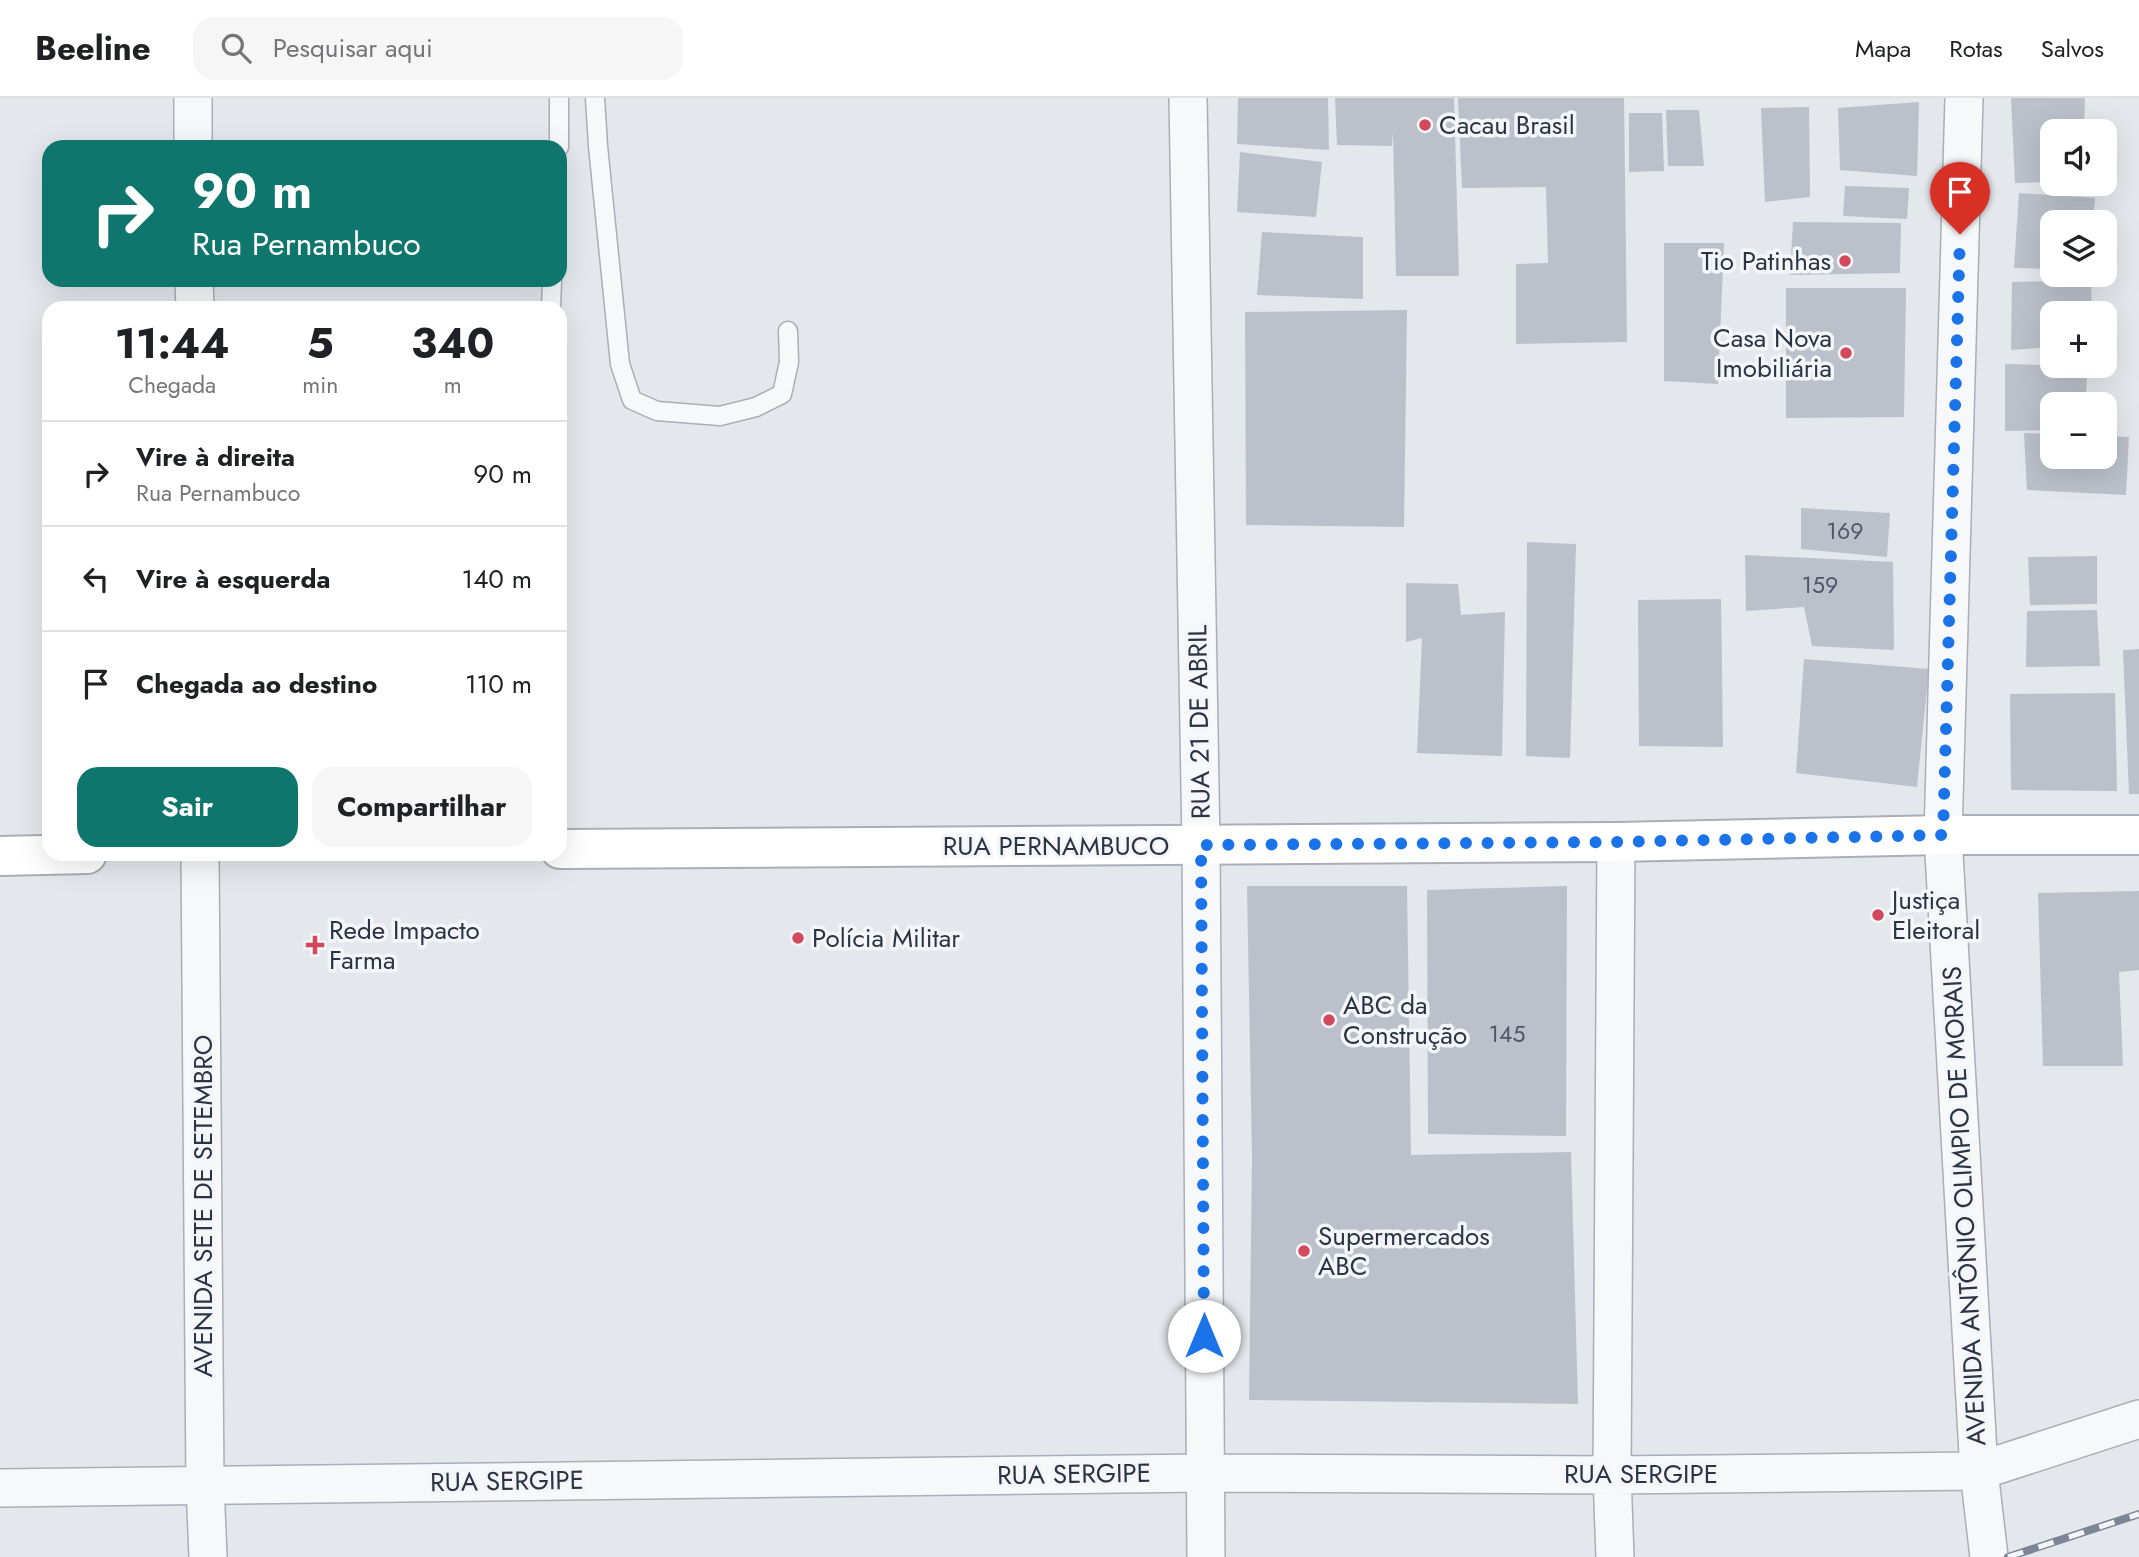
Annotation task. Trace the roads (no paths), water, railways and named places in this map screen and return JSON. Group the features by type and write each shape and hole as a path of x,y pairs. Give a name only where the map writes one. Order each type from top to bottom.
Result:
{"main road":[{"name":"RUA PERNAMBUCO","path":"567,849 1616,842 1943,835 2139,835"},
{"path":"0,856 42,855"}],"street":[{"path":"192,98 193,140"},
{"name":"RUA 21 DE ABRIL","path":"1188,98 1201,845 1206,1557"},
{"name":"AVENIDA ANTÔNIO OLIMPIO DE MORAIS","path":"1964,98 1943,835 1979,1471 1989,1557"},
{"path":"1615,1557 1612,1475 1616,842"},
{"name":"AVENIDA SETE DE SETEMBRO","path":"200,861 205,1484 208,1557"},
{"name":"RUA SERGIPE","path":"0,1488 1205,1473 1612,1475 1979,1471 2139,1419"}],"lane":[{"path":"559,98 559,140"},
{"path":"595,98 597,146 620,365 632,400 657,411 720,416 756,407 782,394 789,362 788,331"}],"railway":[{"path":"2008,1557 2139,1514"}],"place":[{"name":"Cacau Brasil","path":"1425,125"},
{"name":"Tio Patinhas","path":"1845,261"},
{"name":"Casa Nova Imobiliária","path":"1846,353"},
{"name":"Justiça Eleitoral","path":"1878,915"},
{"name":"Polícia Militar","path":"798,938"},
{"name":"Rede Impacto Farma","path":"315,945"},
{"name":"ABC da Construção","path":"1329,1020"},
{"name":"Supermercados ABC","path":"1304,1251"}]}
